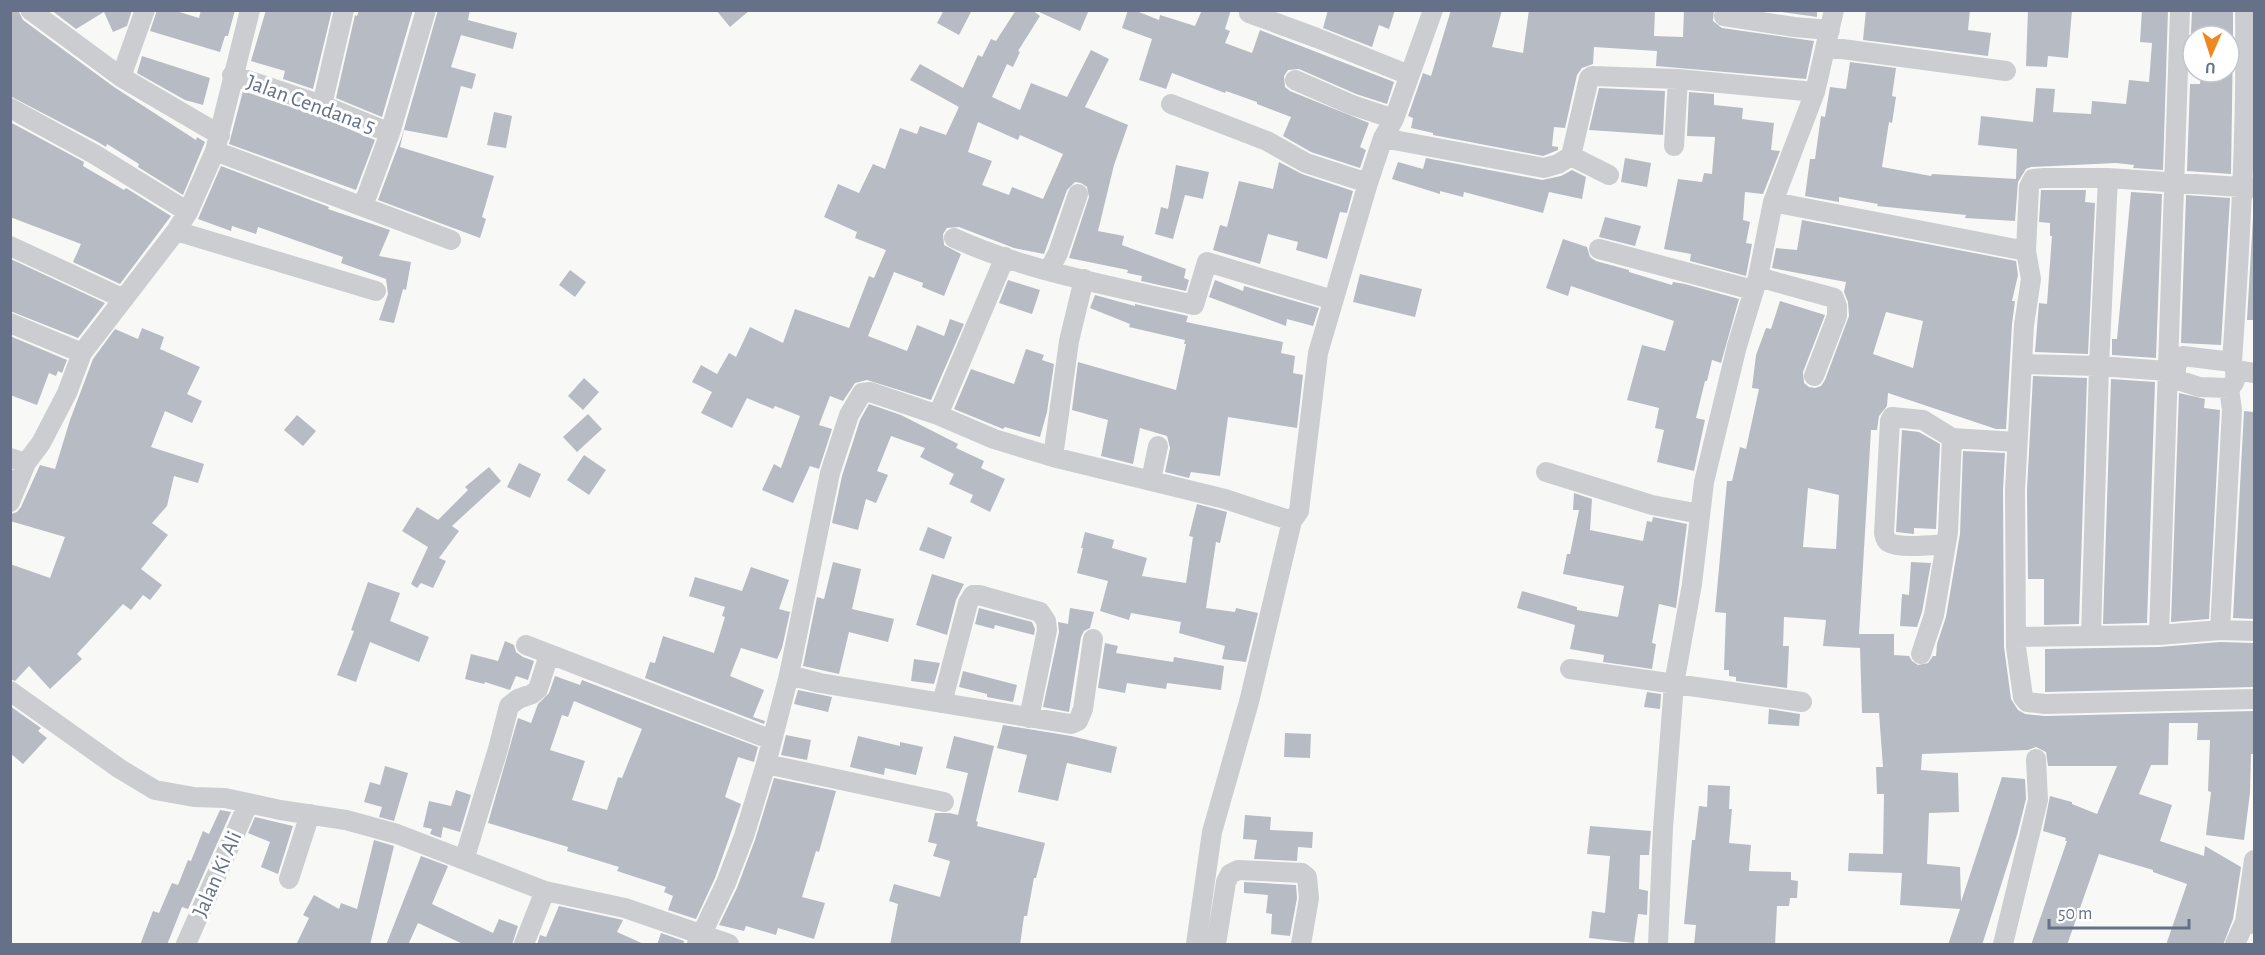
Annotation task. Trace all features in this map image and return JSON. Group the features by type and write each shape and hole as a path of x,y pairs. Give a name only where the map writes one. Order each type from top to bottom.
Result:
{"street":[{"path":"30,10 121,77 218,143 363,206 451,240"},
{"path":"121,77 146,10"},
{"path":"10,501 18,461 41,443 62,403 82,353 176,231 188,212 218,143 232,75 249,10"},
{"path":"322,105 344,10"},
{"path":"363,206 390,133 426,10"},
{"path":"1196,945 1212,832 1249,702 1292,521 1299,511 1318,353 1383,138 1394,119 1433,10"},
{"path":"2159,635 2171,370 2180,10"},
{"path":"2220,630 2232,410 2238,373 2249,188 2245,10"},
{"path":"1249,13 1409,75"},
{"path":"1724,16 1794,27 1830,29 2006,71"},
{"path":"1658,945 1663,828 1674,684 1692,584 1704,482 1755,283 1773,202 1815,92 1830,29"},
{"name":"Jalan Cendana 5","path":"232,75 322,105 390,133"},
{"path":"1383,138 1544,168 1558,164 1571,156 1589,78 1592,76 1678,80 1815,92"},
{"path":"1295,80 1352,105 1394,119"},
{"path":"1674,146 1678,80"},
{"path":"1171,104 1267,141 1306,163 1368,183"},
{"path":"10,108 94,154 188,212"},
{"path":"1571,156 1609,175"},
{"path":"2249,188 2108,178 2044,177 2033,179 2029,187 2026,252 2031,279 2022,364 2015,490 2016,637 2023,697 2026,702 2032,704 2254,699"},
{"path":"2091,636 2099,366 2108,178"},
{"path":"1049,270 1058,253 1078,194"},
{"path":"1773,202 2026,252"},
{"path":"176,231 376,291"},
{"path":"954,238 987,253 1194,305 1207,262 1333,300"},
{"path":"10,246 124,299"},
{"path":"1599,249 1834,298 1837,316 1814,376"},
{"path":"938,415 1005,257"},
{"path":"1053,457 1069,341 1084,279"},
{"path":"10,322 82,353"},
{"path":"2171,370 2179,360 2187,356 2238,373"},
{"path":"2022,364 2171,370"},
{"path":"2171,370 2178,380 2189,384 2238,373"},
{"path":"700,940 744,836 766,764 789,675 830,473 849,415 862,393 870,392 938,415 994,439 1053,457 1225,499 1292,521"},
{"path":"1945,544 1904,545 1889,543 1885,539 1892,417 1923,420 1952,438 2017,442"},
{"path":"1921,654 1934,615 1948,532 1952,438"},
{"path":"1151,480 1158,446"},
{"path":"1545,472 1652,505 1701,514"},
{"path":"942,703 970,597 979,595 1040,612 1046,621 1047,630 1029,718"},
{"path":"2016,637 2159,635 2220,630 2254,631"},
{"path":"789,675 820,683 1071,724 1078,721 1083,709 1093,639"},
{"path":"526,645 772,740"},
{"path":"464,860 509,706 538,689 549,655"},
{"path":"1570,669 1802,702"},
{"path":"10,691 120,770 154,790 194,797 225,798 346,820 397,834 545,891 625,908 700,940 729,945"},
{"path":"2003,945 2038,800 2036,759"},
{"path":"766,764 944,802"},
{"name":"Jalan Ki Ali","path":"186,945 248,804"},
{"path":"289,879 309,814"},
{"path":"2235,945 2250,923 2254,860"},
{"path":"1216,945 1226,882 1230,874 1238,870 1302,873 1307,877 1309,898 1301,945"},
{"path":"524,945 545,891"}],"building":[{"path":"10,10 19,12 23,20 114,87 196,140 197,137 205,142 183,195 138,167 139,164 107,144 106,147 10,96"},
{"path":"51,10 132,10 127,26 113,32 104,12 76,29"},
{"path":"157,10 173,10 199,18 201,10 235,10 228,36 225,36 220,52 150,31"},
{"path":"266,10 332,10 313,89 283,79 285,71 251,61"},
{"path":"359,10 413,10 382,117 336,98 355,15 357,16"},
{"path":"438,10 470,10 468,20 517,33 513,49 461,35 451,67 476,74 472,89 461,86 447,138 404,130 400,147 494,176 482,217 486,219 480,238 378,200 402,136"},
{"path":"716,10 750,10 730,27"},
{"path":"944,10 972,10 959,35 937,23"},
{"path":"1016,10 1032,10 1040,16 1018,51 1020,52 1013,67 1007,64 992,97 1020,110 1031,83 1067,97 1091,50 1109,59 1085,107 1128,125 1114,165 1098,231 1124,236 1122,245 1186,269 1184,278 1189,280 1186,291 1141,281 1142,276 1127,273 1128,270 1069,258 1089,197 1087,187 1081,183 1075,182 1067,190 1044,254 1014,248 959,227 947,228 943,234 944,245 961,254 944,296 922,287 923,283 894,272 868,336 907,351 917,325 944,336 950,319 964,324 931,400 867,380 855,383 843,401 830,396 819,425 832,429 819,469 810,466 793,503 762,490 774,464 781,468 800,416 775,406 773,409 747,398 732,428 701,413 712,392 692,382 701,365 717,374 729,353 736,357 750,327 783,343 795,309 849,328 869,276 874,278 886,250 855,238 857,232 824,217 838,184 859,193 873,164 885,169 900,128 917,134 920,126 946,135 959,107 910,80 920,64 963,88 978,55 982,57 991,39 996,41","holes":["978,122 1018,140 1020,135 1063,154 1043,199 1012,187 1009,195 982,185 992,161 968,152"]},
{"path":"1035,10 1089,10 1080,31"},
{"path":"1128,10 1134,10 1159,20 1160,15 1195,26 1202,10 1231,10 1225,29 1230,31 1225,43 1252,53 1260,30 1394,82 1387,104 1356,94 1299,69 1288,70 1284,76 1285,87 1290,91 1369,123 1360,147 1366,150 1360,168 1311,152 1283,136 1291,117 1257,104 1257,102 1226,91 1225,93 1172,73 1166,89 1139,80 1152,39 1122,28"},
{"path":"1328,10 1395,10 1389,29 1379,25 1372,47 1323,28"},
{"path":"1451,10 1502,10 1492,47 1523,53 1529,10 1655,10 1654,36 1683,37 1684,10 1714,10 1713,21 1722,28 1814,41 1806,79 1656,66 1657,51 1594,47 1593,64 1582,68 1577,75 1565,128 1554,127 1552,146 1558,147 1558,150 1543,156 1433,135 1433,133 1411,128 1413,118 1408,116 1423,73 1431,76"},
{"path":"1767,10 1817,10 1817,17"},
{"path":"1866,10 1970,10 1968,30 1991,33 1988,56 1863,40"},
{"path":"2028,10 2072,10 2068,58 2048,56 2047,67 2026,66"},
{"path":"2142,10 2168,10 2163,170 2133,168 2134,165 2116,163 2031,167 2026,169 2018,182 2015,221 1965,218 1966,215 1877,206 1878,204 1839,197 1839,202 1805,196 1810,159 1815,159 1821,116 1825,117 1830,87 1846,89 1850,62 1896,68 1892,96 1896,97 1892,123 1889,122 1882,167 1931,176 1932,174 2016,179 2017,149 1978,145 1981,116 2033,122 2036,88 2055,89 2053,112 2091,114 2092,101 2126,104 2129,80 2149,82 2152,43 2140,42"},
{"path":"2192,10 2233,10 2233,24 2191,24"},
{"path":"142,56 210,78 203,105 185,100 137,73"},
{"path":"2190,84 2232,84 2231,174 2187,171"},
{"path":"1599,88 1665,91 1663,135 1589,130"},
{"path":"243,91 318,116 375,140 356,190 229,144"},
{"path":"1689,92 1714,94 1714,105 1743,108 1742,119 1774,123 1771,150 1780,151 1763,194 1745,192 1743,220 1750,222 1746,243 1752,244 1746,276 1690,261 1691,254 1664,249 1678,179 1702,182 1704,173 1712,174 1715,137 1687,136"},
{"path":"494,112 512,116 506,148 487,145"},
{"path":"10,122 84,162 83,166 124,190 126,188 171,216 120,284 73,262 81,244 10,217"},
{"path":"1426,158 1542,180 1561,176 1572,170 1586,177 1582,199 1549,192 1543,213 1464,192 1463,197 1440,191 1440,194 1392,179 1398,162 1423,169"},
{"path":"1625,158 1651,163 1647,187 1621,182"},
{"path":"1279,162 1302,174 1353,191 1347,213 1340,212 1327,259 1296,250 1298,242 1268,234 1260,264 1213,250 1220,225 1227,227 1239,181 1273,189"},
{"path":"1176,165 1209,172 1203,199 1185,195 1173,239 1155,234 1161,207 1168,209"},
{"path":"221,166 329,207 328,209 390,230 379,256 411,262 406,290 403,289 394,323 379,320 388,294 386,279 341,263 343,257 258,227 256,234 232,226 231,231 198,219"},
{"path":"2041,190 2086,190 2085,202 2095,203 2088,354 2035,352 2039,303 2047,304 2052,236 2050,236 2050,223 2039,222"},
{"path":"2131,192 2162,194 2156,358 2112,355 2112,339 2117,339"},
{"path":"2186,195 2230,198 2221,345 2181,343"},
{"path":"2254,200 2254,320 2247,320"},
{"path":"1605,217 1641,226 1635,246 1599,237"},
{"path":"1802,220 2016,261 2018,275 2012,301 2015,301 2006,429 1996,429 1888,393 1887,406 1879,416 1877,430 1871,430 1859,634 1894,634 1894,655 1909,656 1918,665 1928,663 1933,656 1936,656 1937,644 1946,617 1960,534 1963,451 2005,453 2003,490 2004,647 2011,699 2018,710 2025,714 2045,716 2254,711 2254,754 2251,754 2250,793 2244,840 2206,835 2211,792 2208,791 2210,740 2197,740 2198,723 2169,723 2168,765 2151,765 2139,794 2172,805 2160,841 2204,856 2205,846 2241,867 2233,919 2223,945 2166,945 2187,884 2153,872 2153,870 2099,854 2067,945 2031,945 2067,841 2065,841 2066,838 2043,831 2050,796 2072,802 2072,804 2097,814 2117,766 2048,766 2046,752 2036,747 2028,750 1922,754 1921,770 1958,773 1959,812 1929,813 1927,864 1960,867 1961,902 2002,777 2025,779 2026,799 2017,835 1982,945 1948,945 1960,909 1900,905 1902,873 1848,871 1849,853 1883,854 1884,794 1877,794 1876,767 1883,767 1879,713 1862,713 1860,648 1823,646 1826,620 1784,617 1783,646 1789,646 1787,688 1736,681 1736,677 1729,676 1729,670 1724,670 1726,613 1715,612 1727,481 1732,481 1740,447 1746,449 1759,389 1752,388 1756,355 1766,328 1771,329 1780,301 1825,315 1803,372 1804,383 1809,387 1821,386 1849,316 1848,302 1844,292 1846,282 1772,268 1776,248 1797,250","holes":["1886,312 1923,321 1913,368 1873,354","1808,488 1839,495 1836,549 1803,547"]},
{"path":"1563,239 1587,247 1590,257 1596,261 1672,285 1673,282 1685,284 1739,299 1721,363 1712,360 1707,381 1705,381 1696,418 1705,420 1694,471 1657,462 1664,430 1655,428 1659,408 1627,400 1642,345 1665,351 1674,321 1571,286 1568,296 1546,288"},
{"path":"10,260 105,303 78,338 10,311"},
{"path":"570,270 586,282 575,297 559,285"},
{"path":"1360,274 1422,289 1415,317 1353,302"},
{"path":"1008,280 1040,290 1032,314 999,303"},
{"path":"1215,280 1243,291 1244,286 1319,308 1313,326 1287,319 1286,326 1209,297"},
{"path":"1095,295 1135,306 1135,304 1188,316 1186,322 1283,342 1281,353 1295,356 1293,373 1303,375 1297,428 1228,417 1220,476 1191,472 1189,478 1165,472 1170,448 1167,436 1140,428 1133,464 1101,456 1108,420 1072,410 1078,362 1176,390 1186,344 1184,344 1185,340 1129,327 1130,324 1090,308"},
{"path":"142,328 164,337 160,349 200,367 187,394 202,401 192,423 165,411 151,447 204,464 198,483 174,476 167,506 152,523 168,535 141,569 162,585 150,600 143,595 131,610 123,604 77,654 82,659 50,689 29,666 15,681 10,679 10,564 50,578 65,537 10,521 11,514 17,512 21,507 40,465 55,469 70,420 93,359 115,329 138,339"},
{"path":"10,336 67,360 62,373 58,371 56,376 49,373 37,405 10,395"},
{"path":"1026,349 1044,355 1042,360 1054,364 1047,412 1040,437 1005,427 1003,429 954,409 971,369 1014,384"},
{"path":"2033,376 2087,378 2079,624 2044,625 2044,579 2028,579 2027,490"},
{"path":"584,378 599,392 583,410 568,396"},
{"path":"2111,379 2155,382 2147,623 2103,624"},
{"path":"2179,393 2205,399 2204,408 2220,410 2209,619 2171,622"},
{"path":"869,404 901,415 958,444 956,448 984,461 981,468 1005,479 990,512 970,502 973,495 949,484 954,474 920,457 925,448 891,436 877,471 888,475 876,503 866,499 858,530 832,523 842,476 860,420"},
{"path":"2244,411 2254,412 2254,619 2233,618"},
{"path":"588,414 602,429 577,452 563,437"},
{"path":"297,415 316,431 303,446 284,430"},
{"path":"1902,430 1919,432 1940,444 1936,529 1914,528 1914,534 1896,532"},
{"path":"584,455 606,470 589,495 567,480"},
{"path":"519,463 541,474 530,498 507,487"},
{"path":"489,467 501,481 452,526 459,531 439,558 446,561 433,588 421,583 417,588 411,584 428,547 402,531 417,507 438,520 468,490 465,487"},
{"path":"1574,493 1592,499 1590,530 1643,541 1647,521 1652,522 1653,517 1687,524 1676,608 1659,604 1652,643 1656,644 1652,669 1603,662 1604,655 1570,649 1575,625 1517,608 1522,591 1577,607 1577,610 1618,617 1624,586 1563,574 1567,554 1570,554 1579,510 1573,510"},
{"path":"1197,504 1227,512 1220,543 1216,542 1206,608 1235,612 1236,608 1258,613 1246,662 1222,659 1225,646 1179,633 1181,622 1131,613 1129,620 1100,611 1108,581 1077,573 1085,532 1114,540 1112,548 1147,558 1142,576 1186,583 1193,537 1189,536"},
{"path":"928,527 952,537 944,559 919,550"},
{"path":"833,562 861,569 852,609 894,619 888,642 849,632 839,674 803,666 817,597 824,599"},
{"path":"1911,562 1931,563 1917,627 1900,626 1902,594 1909,595"},
{"path":"751,567 789,580 779,609 790,612 782,648 777,659 741,648 730,676 764,690 753,717 765,721 764,724 645,678 650,662 655,663 663,636 714,653 725,617 722,616 725,607 689,596 695,577 742,591"},
{"path":"932,574 964,584 956,600 947,635 916,625"},
{"path":"368,582 400,593 390,621 429,637 419,662 370,642 356,682 337,675 354,631 351,630"},
{"path":"979,608 1032,622 1035,629 1034,635 995,625 994,629 975,624"},
{"path":"1070,608 1094,612 1090,628 1084,631 1081,637 1069,712 1043,707 1059,632 1058,622 1068,624"},
{"path":"505,641 514,645 516,652 523,657 534,661 528,680 516,676 510,690 485,682 484,684 465,679 471,654 498,661"},
{"path":"2220,642 2254,643 2254,687 2045,692 2045,649 2159,647"},
{"path":"1105,643 1118,646 1116,653 1173,662 1174,657 1224,666 1221,690 1167,683 1166,689 1127,683 1125,693 1098,688"},
{"path":"914,659 940,663 934,684 911,681"},
{"path":"963,671 1017,685 1013,702 987,697 987,694 959,687"},
{"path":"555,676 580,685 582,680 758,747 754,762 738,757 725,797 741,804 715,878 696,919 668,910 673,896 664,892 666,887 617,871 619,867 567,851 568,847 488,823 518,718 531,723 538,704 549,693","holes":["574,701 642,729 622,778 618,777 607,810 572,800 585,761 550,750 562,715 568,717"]},
{"path":"798,690 832,697 828,712 794,704"},
{"path":"1647,692 1661,694 1660,709 1644,707"},
{"path":"10,706 41,728 38,731 47,738 23,764 10,753"},
{"path":"1769,709 1800,714 1799,726 1768,724"},
{"path":"1003,725 1071,736 1117,747 1111,773 1067,763 1058,801 1018,792 1027,755 997,748"},
{"path":"1285,733 1311,734 1310,758 1284,757"},
{"path":"786,735 811,740 807,760 781,755"},
{"path":"858,736 900,746 900,742 923,747 916,775 885,768 884,775 850,767"},
{"path":"954,736 994,746 976,821 977,826 1045,843 1036,878 1034,878 1027,916 1024,916 1020,945 890,945 898,904 889,901 894,884 940,897 950,861 933,856 937,844 928,842 935,813 958,815 968,773 946,768"},
{"path":"385,766 408,773 394,821 379,817 382,807 364,802 370,782 380,785"},
{"path":"774,778 836,791 819,852 816,851 802,897 825,903 814,939 778,928 776,935 746,926 744,931 719,925 737,888 755,840"},
{"path":"1708,785 1730,786 1729,809 1732,809 1729,843 1751,845 1749,871 1791,872 1791,880 1798,881 1797,898 1790,898 1789,906 1777,906 1775,945 1694,945 1696,925 1684,924 1692,840 1695,840 1699,806 1707,807"},
{"path":"456,790 471,795 460,832 443,827 441,838 430,834 432,829 423,827 429,801 451,806"},
{"path":"220,810 231,812 188,909 182,907 167,945 140,945 153,911 159,913 172,883 178,885 203,831 209,834"},
{"path":"1245,815 1271,817 1270,830 1313,832 1312,848 1298,847 1297,861 1254,859 1257,840 1243,839"},
{"path":"255,817 293,826 278,874 261,867 270,842 248,833"},
{"path":"1590,826 1651,831 1649,855 1640,855 1639,889 1648,891 1647,915 1638,914 1634,943 1589,938 1592,911 1605,913 1610,856 1587,854"},
{"path":"374,840 394,846 370,945 296,945 309,918 303,915 314,895 339,909 341,903 357,909"},
{"path":"421,856 448,866 432,904 493,933 499,919 518,926 512,945 465,945 418,923 408,945 386,945"},
{"path":"1244,882 1296,885 1297,898 1290,936 1271,934 1272,914 1266,913 1268,895 1244,893"},
{"path":"559,906 623,920 617,932 646,945 537,945 540,935 546,937"},
{"path":"661,933 684,941 683,945 657,945"}]}
